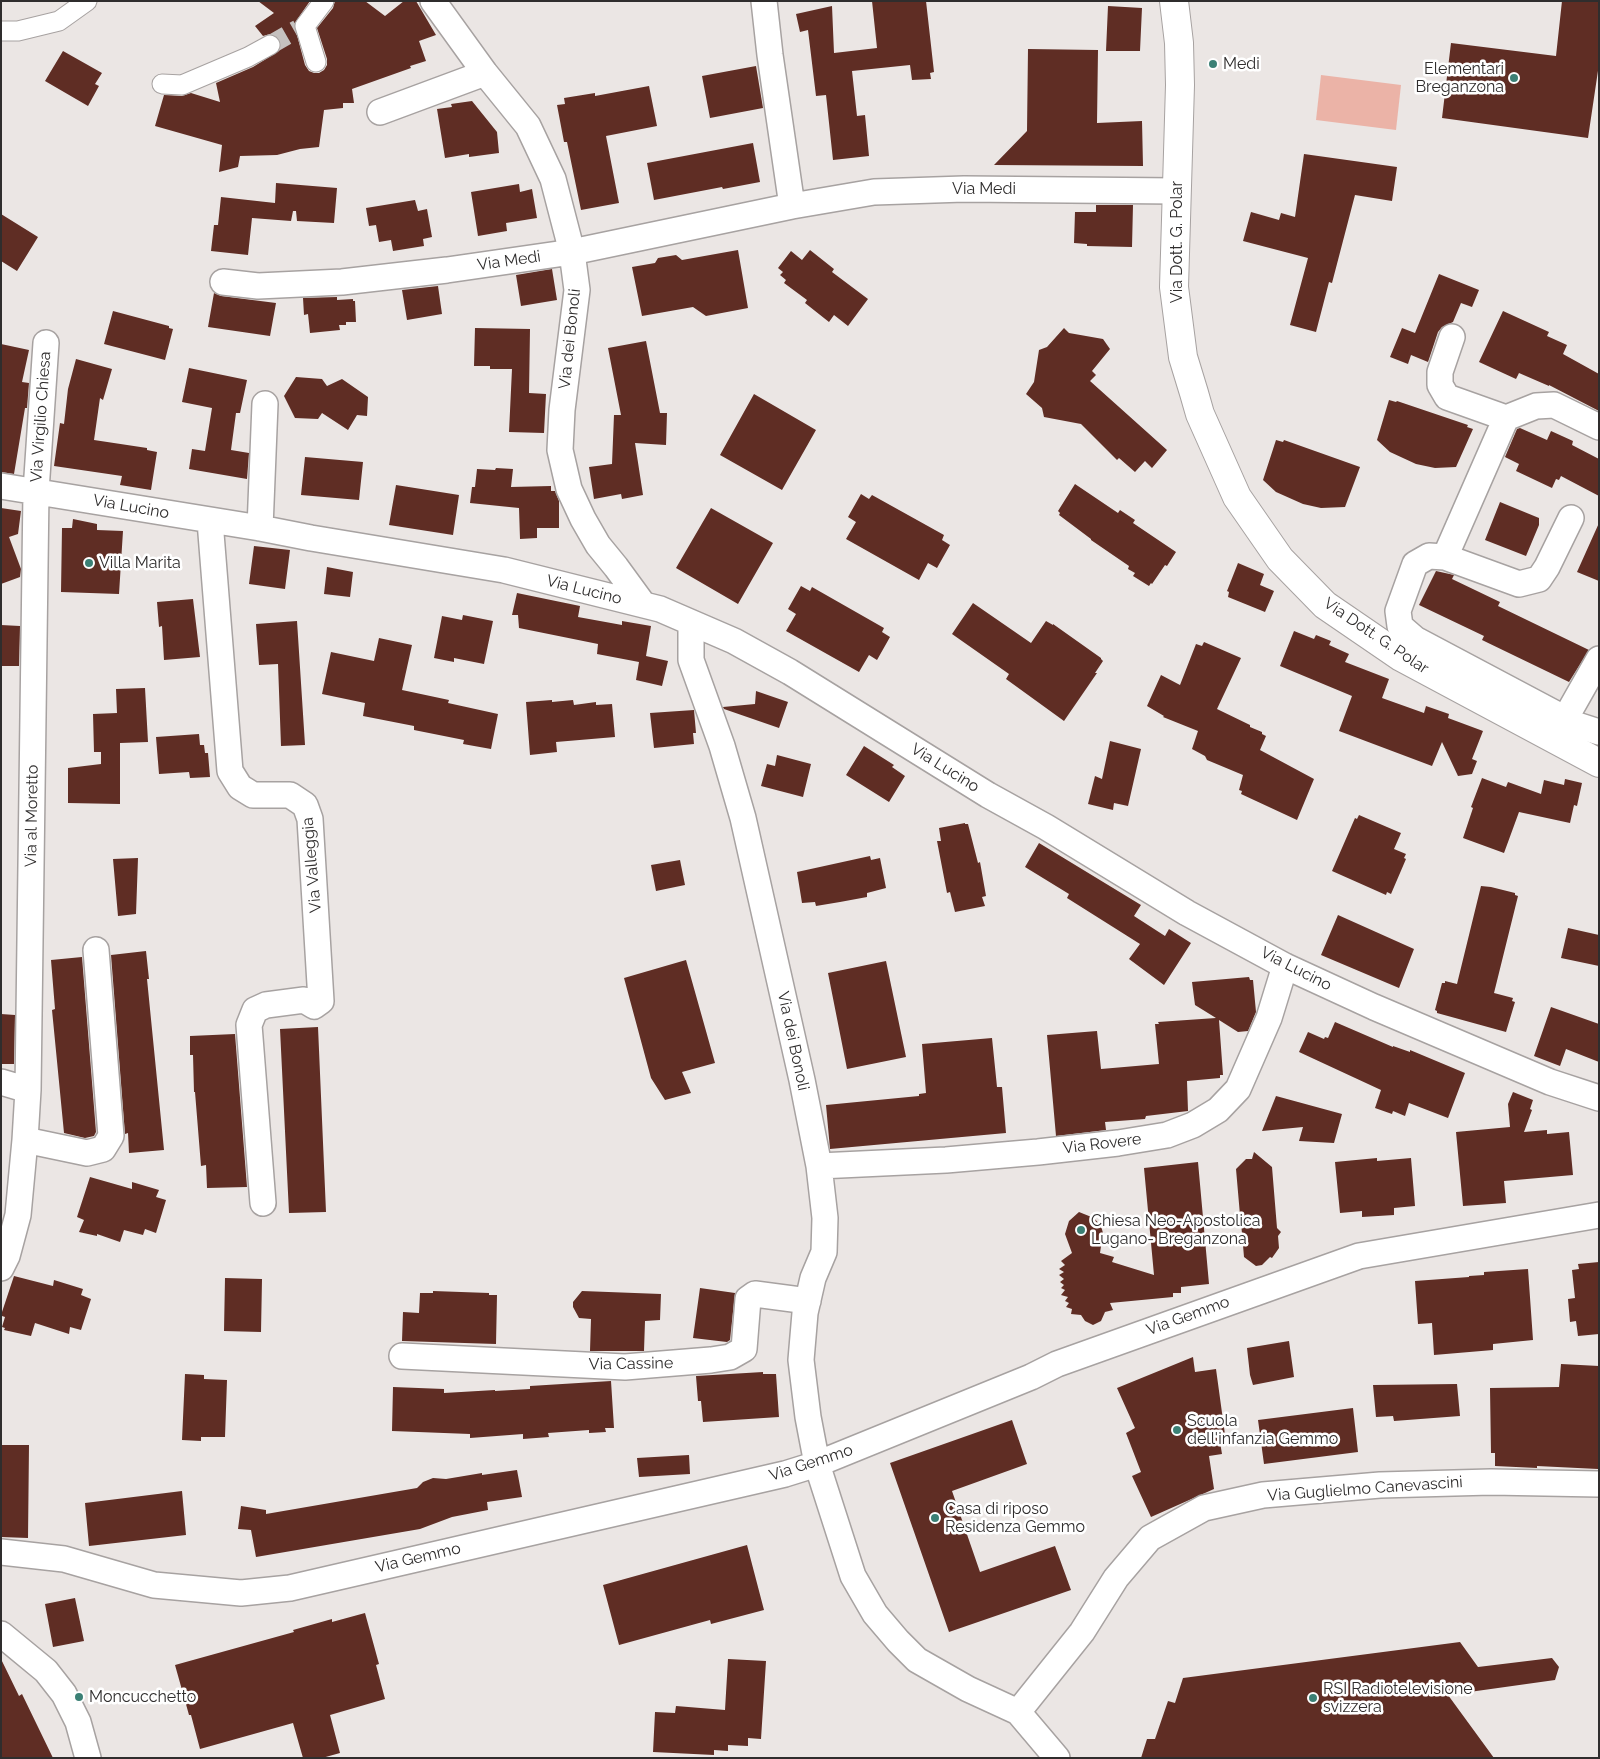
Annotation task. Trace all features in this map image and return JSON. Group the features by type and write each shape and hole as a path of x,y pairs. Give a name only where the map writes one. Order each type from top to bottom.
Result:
{"street":[{"path":"1,31 18,31 59,21 87,1"},
{"path":"316,62 301,28 324,1"},
{"name":"Via dei Bonoli","path":"433,1 528,126 553,179 572,252 577,290 562,410 560,450 569,490 583,519 598,545 643,604"},
{"path":"764,1 792,206"},
{"name":"Via Dott. G. Polar","path":"1174,1 1180,60 1174,287 1183,357 1200,414 1236,497 1280,559 1325,605 1401,657 1599,763"},
{"path":"162,84 182,85 248,58 270,45"},
{"path":"380,112 486,73"},
{"name":"Via Medi","path":"223,282 258,286 342,282 447,270 572,252 792,206 874,192 964,189 1176,191"},
{"path":"1452,337 1440,372 1440,385 1447,397 1506,418 1536,406 1554,405 1599,427"},
{"name":"Via Virgilio Chiesa","path":"36,491 46,343"},
{"path":"260,528 265,404"},
{"path":"1445,557 1506,418"},
{"name":"Via Lucino","path":"1,486 504,570 660,609 734,641 790,672 988,795 1046,827 1187,913 1285,966 1374,1007 1550,1082 1599,1098"},
{"name":"Via al Moretto","path":"1,1268 7,1256 18,1214 26,1140 36,491"},
{"path":"1571,518 1547,567 1539,579 1519,584 1445,557 1429,556 1415,564 1398,612 1400,626 1415,639 1576,725 1599,732"},
{"name":"Via Valleggia","path":"210,521 230,770 240,787 253,795 290,795 305,805 310,819 321,1001 314,1006 304,1000 266,1005 255,1010 249,1025 263,1203"},
{"name":"Via dei Bonoli","path":"691,624 691,660 722,746 743,818 802,1080 819,1166 825,1218 824,1252 813,1278 805,1313 801,1360 808,1417 817,1464 853,1576 875,1614 898,1641 918,1660 968,1689 1018,1712"},
{"path":"1566,719 1599,659"},
{"path":"26,1140 87,1153 103,1150 112,1136 96,950"},
{"name":"Via Rovere","path":"819,1166 946,1160 1038,1152 1118,1143 1167,1135 1193,1125 1218,1110 1238,1089 1269,1018 1285,966"},
{"path":"1,1082 28,1090"},
{"name":"Via Gemmo","path":"1,1552 64,1560 154,1585 241,1593 290,1588 785,1474 817,1464 1031,1377 1057,1364 1359,1256 1599,1215"},
{"name":"Via Cassine","path":"402,1356 625,1367 711,1360 730,1357 744,1349 748,1298 755,1294 808,1301"},
{"name":"Via Guglielmo Canevascini","path":"1018,1712 1082,1632 1116,1578 1150,1538 1204,1508 1263,1496 1380,1485 1491,1482 1599,1484"},
{"path":"1,1634 46,1671 64,1694 78,1722 88,1758"},
{"path":"1018,1712 1058,1758"}],"shaded area":[{"path":"1321,75 1401,85 1396,130 1316,120"}],"building":[{"path":"258,1 310,1 294,24 305,65 309,71 314,73 324,70 327,65 327,59 317,28 333,8 335,1 365,1 385,16 404,1 416,1 436,35 419,41 426,61 352,89 354,103 343,103 343,108 324,110 319,147 300,149 277,155 240,156 238,167 219,172 222,145 155,126 164,95 182,96 191,93 220,102 216,83 253,67 279,51 280,39 270,34 263,36 255,26 274,13"},
{"path":"872,1 926,1 934,72 930,73 931,79 912,80 910,65 852,71 857,116 865,115 869,156 833,160 826,95 816,96 808,30 800,32 796,14 832,6 834,53 877,48"},
{"name":"Elementari Breganzona","path":"1562,1 1599,1 1599,64 1588,138 1442,118 1451,43 1556,56"},
{"path":"1108,6 1142,8 1140,51 1106,51"},
{"path":"1028,49 1098,50 1097,123 1142,121 1143,166 994,165 1027,131"},
{"path":"63,51 102,73 95,84 99,86 88,106 45,81"},
{"path":"756,66 763,108 710,118 702,76"},
{"path":"649,86 657,126 606,136 619,203 581,210 567,142 564,142 557,105 565,104 564,98 595,93 595,96"},
{"path":"472,101 497,132 499,153 469,157 469,154 445,158 437,109 452,107 451,104"},
{"path":"753,143 760,182 654,200 647,163"},
{"path":"1304,154 1397,167 1392,201 1355,195 1332,283 1329,282 1316,332 1290,325 1308,258 1243,241 1251,212 1279,220 1281,213 1295,217"},
{"path":"276,183 337,188 334,223 297,221 296,211 293,211 291,221 252,218 248,255 211,251 214,225 218,225 221,197 275,203"},
{"path":"519,184 520,192 532,189 537,218 506,223 507,231 478,236 471,192"},
{"path":"415,200 418,211 427,209 432,237 423,239 424,246 393,251 391,240 379,242 376,225 369,226 366,208"},
{"path":"1096,205 1133,205 1132,247 1087,246 1087,244 1074,243 1075,212 1096,212"},
{"path":"1,214 38,237 17,271 1,261"},
{"path":"738,250 748,308 706,316 693,307 642,316 632,267 655,263 658,258 676,255 682,260"},
{"path":"810,250 834,269 832,272 868,299 848,326 834,315 829,322 805,303 807,300 784,283 786,280 780,275 783,272 778,268 791,251 802,260"},
{"path":"552,269 557,300 521,306 516,275"},
{"path":"1439,274 1479,290 1472,307 1461,303 1453,322 1442,327 1438,332 1428,362 1411,355 1408,364 1390,357 1402,328 1415,333"},
{"path":"438,286 442,314 407,320 402,290"},
{"path":"214,293 221,296 276,303 270,336 208,327"},
{"path":"337,297 337,300 353,299 355,301 356,322 346,322 346,325 339,325 340,330 310,333 308,314 304,315 303,298"},
{"path":"113,311 169,326 169,328 173,329 165,360 104,344"},
{"path":"1503,311 1549,332 1547,336 1567,345 1563,354 1599,374 1599,411 1549,385 1519,373 1516,379 1479,362"},
{"path":"475,328 530,329 529,393 546,394 544,433 509,432 512,369 490,369 490,366 474,366"},
{"path":"1064,328 1069,333 1103,339 1110,349 1092,371 1096,375 1090,381 1167,450 1152,468 1145,461 1135,472 1119,458 1117,460 1081,424 1044,417 1042,408 1026,394 1034,382 1039,350 1047,347"},
{"path":"646,341 660,413 667,413 666,445 635,443 643,495 622,499 621,494 594,499 589,467 612,464 614,415 621,415 608,348"},
{"path":"1,344 29,350 22,382 29,383 27,408 25,408 14,474 1,472"},
{"path":"76,359 112,369 103,400 100,398 94,440 147,448 147,450 157,452 151,490 120,485 122,476 54,466 60,423 64,424 68,389"},
{"path":"189,368 247,380 240,413 236,413 231,450 249,453 247,479 189,469 192,449 205,451 212,408 182,402"},
{"path":"296,377 322,379 327,386 342,379 368,397 367,416 357,415 348,430 322,413 318,419 295,418 284,396"},
{"path":"754,394 816,430 782,490 720,455"},
{"path":"1389,400 1468,425 1467,427 1473,429 1456,467 1435,468 1416,464 1390,452 1377,440"},
{"path":"1520,428 1547,440 1551,431 1573,441 1572,445 1599,459 1599,496 1561,476 1559,480 1556,479 1552,488 1516,471 1519,464 1505,457 1517,429"},
{"path":"1276,440 1283,442 1284,440 1360,467 1345,507 1321,508 1303,504 1276,492 1263,480"},
{"path":"305,457 363,462 359,500 301,495"},
{"path":"496,468 513,469 511,487 551,486 551,491 555,491 559,501 559,528 537,528 537,538 520,539 519,508 470,503 472,487 475,487 477,469 495,470"},
{"path":"1075,484 1118,513 1120,510 1135,520 1133,523 1176,552 1152,584 1149,586 1133,576 1135,573 1128,569 1129,566 1059,515 1058,511"},
{"path":"396,485 459,495 453,535 389,525"},
{"path":"861,494 869,499 872,495 944,535 942,540 950,545 937,568 928,563 919,580 846,539 856,522 848,517"},
{"path":"1500,502 1539,518 1539,525 1526,556 1485,540"},
{"path":"1,508 21,511 18,534 9,537 21,569 20,577 1,584"},
{"path":"711,508 773,543 738,604 676,568"},
{"path":"73,519 97,524 97,530 123,531 119,594 61,592 62,528 72,528"},
{"path":"1599,523 1599,581 1577,572"},
{"path":"254,546 290,550 285,589 249,584"},
{"path":"1238,563 1264,574 1260,585 1274,591 1265,612 1228,597 1229,592 1227,591"},
{"path":"327,567 353,572 350,597 324,594"},
{"path":"1436,571 1454,575 1452,579 1500,602 1498,606 1589,650 1569,682 1482,640 1484,636 1419,605"},
{"path":"801,586 810,591 812,587 884,628 882,632 890,637 877,660 869,655 859,672 786,631 796,614 788,609"},
{"path":"517,593 580,606 578,617 622,625 622,621 651,626 646,656 668,661 662,686 636,680 639,662 597,654 598,644 519,628 518,615 512,615"},
{"path":"193,599 200,657 164,660 162,626 159,627 157,602"},
{"path":"973,603 1031,643 1046,621 1101,658 1103,661 1095,673 1097,673 1064,721 1006,679 1009,674 952,634"},
{"path":"463,615 493,621 484,664 454,658 454,662 434,658 442,616 462,620"},
{"path":"297,621 305,745 281,746 278,664 259,665 256,624"},
{"path":"1,625 20,626 19,666 1,666"},
{"path":"1294,631 1314,639 1316,635 1331,641 1329,645 1349,654 1345,662 1389,679 1382,698 1424,713 1426,706 1449,714 1448,718 1483,731 1472,759 1477,761 1472,774 1458,776 1442,742 1432,766 1339,731 1352,696 1280,666"},
{"path":"379,638 412,645 402,690 449,700 448,703 498,714 491,749 463,744 464,740 414,730 414,726 363,716 365,703 322,694 331,652 374,661"},
{"path":"1204,642 1241,658 1217,709 1262,732 1266,736 1260,750 1314,779 1297,820 1241,794 1242,791 1239,790 1243,775 1207,760 1205,756 1192,749 1198,731 1163,717 1147,706 1161,675 1180,685 1196,644 1202,646"},
{"path":"145,688 148,742 120,743 120,804 68,803 68,768 101,764 101,752 94,752 93,714 117,713 116,689"},
{"path":"756,691 788,702 779,728 724,709 723,707 755,704"},
{"path":"552,700 552,702 573,700 574,705 596,702 596,705 612,704 615,737 556,742 557,752 530,755 526,702"},
{"path":"694,710 696,733 693,733 694,744 654,748 650,713"},
{"path":"199,734 200,745 204,745 205,753 208,753 210,777 190,778 189,772 159,774 156,737"},
{"path":"1110,741 1141,749 1128,806 1114,803 1113,810 1088,804 1095,776 1102,779"},
{"path":"864,746 894,765 892,767 905,776 889,802 846,775"},
{"path":"777,755 811,764 803,797 761,786 767,764 775,766"},
{"path":"1482,778 1506,787 1508,782 1541,794 1544,780 1564,785 1565,779 1582,783 1577,806 1574,805 1570,823 1519,812 1504,853 1463,838 1473,808 1471,807"},
{"path":"1359,815 1401,833 1394,849 1406,854 1404,858 1406,859 1391,894 1387,892 1386,895 1332,871 1355,818 1357,819"},
{"path":"968,824 978,863 980,862 986,896 982,897 985,906 955,912 950,892 947,893 937,841 941,841 939,828"},
{"path":"1039,843 1141,905 1134,916 1165,936 1169,929 1191,943 1164,985 1129,959 1140,944 1067,898 1069,894 1025,867"},
{"path":"870,856 871,860 880,858 886,888 867,893 867,897 840,902 816,906 815,902 802,903 797,872"},
{"path":"138,858 136,914 118,916 113,859"},
{"path":"680,860 685,885 656,891 651,865"},
{"path":"1481,886 1515,893 1518,896 1494,993 1513,998 1512,1001 1515,1002 1506,1032 1437,1013 1435,1010 1442,983 1445,983 1445,981 1457,984"},
{"path":"1338,915 1414,949 1399,988 1321,955"},
{"path":"1568,928 1599,935 1599,966 1561,958"},
{"path":"146,951 149,979 147,979 164,1150 129,1153 128,1133 125,1134 111,955"},
{"path":"82,957 96,1132 94,1136 85,1138 64,1133 52,1010 55,1009 51,960"},
{"path":"686,960 715,1063 682,1072 691,1093 665,1100 651,1078 624,978"},
{"path":"886,961 906,1057 847,1069 828,973"},
{"path":"1249,977 1250,980 1253,980 1256,1012 1248,1031 1238,1032 1219,1020 1223,1075 1220,1075 1220,1078 1187,1081 1188,1111 1146,1116 1145,1119 1105,1122 1106,1130 1056,1136 1047,1035 1097,1031 1101,1069 1159,1064 1155,1024 1159,1024 1158,1022 1216,1018 1195,1005 1192,982"},
{"path":"1551,1007 1599,1024 1599,1062 1566,1049 1560,1066 1534,1056"},
{"path":"1,1014 15,1015 14,1064 1,1064"},
{"path":"1335,1022 1393,1047 1410,1052 1410,1050 1465,1073 1448,1118 1409,1103 1405,1116 1393,1111 1392,1114 1375,1108 1381,1090 1299,1052 1308,1032 1324,1039 1325,1037 1328,1038"},
{"path":"318,1027 326,1212 289,1213 280,1029"},
{"path":"235,1034 247,1187 207,1188 206,1165 201,1166 194,1092 193,1055 190,1055 190,1036"},
{"path":"992,1038 997,1087 1002,1087 1006,1133 830,1149 826,1105 919,1096 919,1094 926,1093 922,1044"},
{"path":"1513,1092 1533,1100 1530,1109 1532,1110 1524,1132 1547,1130 1547,1134 1569,1132 1573,1175 1504,1181 1506,1203 1463,1206 1456,1132 1510,1127 1508,1104"},
{"path":"1276,1096 1342,1114 1334,1143 1299,1141 1303,1127 1262,1131"},
{"path":"1254,1152 1272,1167 1277,1228 1281,1232 1278,1236 1279,1248 1272,1258 1270,1257 1262,1265 1256,1266 1244,1257 1241,1222 1237,1219 1240,1215 1236,1169 1246,1159 1252,1159"},
{"path":"1377,1158 1377,1161 1411,1158 1415,1206 1394,1208 1394,1215 1362,1217 1362,1211 1340,1213 1335,1162"},
{"path":"1198,1162 1209,1284 1181,1287 1181,1293 1173,1293 1173,1297 1110,1303 1113,1310 1105,1312 1101,1321 1093,1325 1085,1321 1081,1315 1071,1314 1072,1309 1066,1307 1069,1303 1065,1301 1068,1297 1061,1295 1065,1290 1061,1288 1064,1285 1060,1282 1064,1279 1059,1275 1064,1272 1059,1269 1065,1265 1061,1261 1072,1253 1065,1234 1069,1221 1079,1212 1094,1218 1101,1226 1103,1233 1100,1253 1114,1257 1112,1262 1154,1275 1144,1168"},
{"path":"90,1177 132,1189 132,1182 159,1190 156,1197 166,1200 156,1233 145,1229 143,1235 124,1230 120,1242 97,1234 97,1236 79,1232 84,1220 77,1217"},
{"path":"1599,1262 1599,1334 1578,1336 1576,1321 1570,1322 1568,1299 1575,1298 1572,1270 1579,1269 1578,1264"},
{"path":"1528,1269 1533,1340 1493,1344 1493,1350 1434,1355 1432,1323 1418,1324 1415,1281 1469,1277 1484,1275 1484,1272"},
{"path":"14,1276 53,1286 54,1280 83,1289 81,1295 91,1299 81,1330 70,1327 69,1334 35,1323 31,1336 4,1330 5,1328 2,1327 5,1317 2,1316 2,1312"},
{"path":"225,1278 262,1279 261,1332 224,1331"},
{"path":"700,1288 735,1293 730,1340 727,1342 693,1338"},
{"path":"433,1291 497,1295 496,1344 402,1341 403,1312 419,1313 420,1293 433,1293"},
{"path":"582,1291 661,1294 660,1320 645,1321 644,1351 590,1351 591,1319 579,1318 573,1307 573,1302"},
{"path":"1289,1341 1294,1377 1253,1385 1247,1348"},
{"name":"Scuola dell'infanzia Gemmo","path":"1193,1357 1195,1372 1216,1369 1226,1442 1220,1442 1222,1454 1209,1456 1214,1489 1151,1517 1132,1476 1141,1472 1126,1433 1135,1428 1117,1388"},
{"path":"1561,1364 1599,1366 1598,1469 1495,1466 1495,1453 1491,1453 1490,1388 1559,1387"},
{"path":"763,1372 763,1374 776,1374 779,1417 703,1422 701,1401 698,1401 696,1376"},
{"path":"185,1374 204,1375 204,1379 227,1380 225,1437 201,1437 201,1441 182,1440"},
{"path":"611,1381 614,1428 605,1428 606,1432 589,1433 589,1430 548,1433 549,1437 523,1439 523,1434 470,1438 470,1434 392,1431 393,1387 444,1389 444,1393 530,1389 530,1386"},
{"path":"1457,1384 1460,1416 1394,1421 1393,1416 1376,1417 1373,1385"},
{"path":"1353,1408 1358,1452 1264,1464 1258,1420"},
{"name":"Casa di riposo Residenza Gemmo","path":"1012,1420 1027,1464 952,1491 980,1572 1055,1546 1071,1590 949,1632 890,1463"},
{"path":"1,1445 29,1445 28,1538 1,1537"},
{"path":"689,1455 690,1474 639,1477 637,1458"},
{"path":"517,1470 522,1497 487,1502 488,1510 452,1517 420,1529 256,1557 251,1530 238,1529 241,1506 266,1510 266,1514 417,1488 423,1482 433,1478 446,1479"},
{"path":"182,1491 186,1535 89,1546 85,1503"},
{"path":"747,1545 764,1610 711,1624 710,1620 619,1645 603,1585"},
{"path":"75,1598 84,1641 53,1647 45,1604"},
{"path":"365,1613 379,1664 376,1665 385,1699 330,1715 340,1753 322,1758 303,1758 293,1723 200,1749 175,1665 294,1632 293,1630 332,1619 332,1622"},
{"name":"RSI Radiotelevisione svizzera","path":"1460,1642 1478,1667 1552,1658 1559,1667 1555,1680 1448,1695 1494,1758 1141,1758 1147,1739 1155,1739 1168,1701 1175,1703 1183,1678"},
{"path":"1,1659 19,1696 22,1694 53,1758 1,1758"},
{"path":"728,1659 766,1661 761,1739 748,1738 748,1746 728,1745 728,1751 714,1750 714,1755 653,1752 655,1712 675,1713 676,1706 725,1710"}],"tunnel":[{"path":"270,45 298,29"}],"place":[{"name":"Medi","path":"1213,64"},
{"name":"Elementari Breganzona","path":"1514,78"},
{"name":"Villa Marita","path":"89,563"},
{"name":"Chiesa Neo-Apostolica Lugano- Breganzona","path":"1081,1230"},
{"name":"Scuola dell'infanzia Gemmo","path":"1177,1430"},
{"name":"Casa di riposo Residenza Gemmo","path":"935,1518"},
{"name":"Moncucchetto","path":"79,1697"},
{"name":"RSI Radiotelevisione svizzera","path":"1313,1698"}]}
